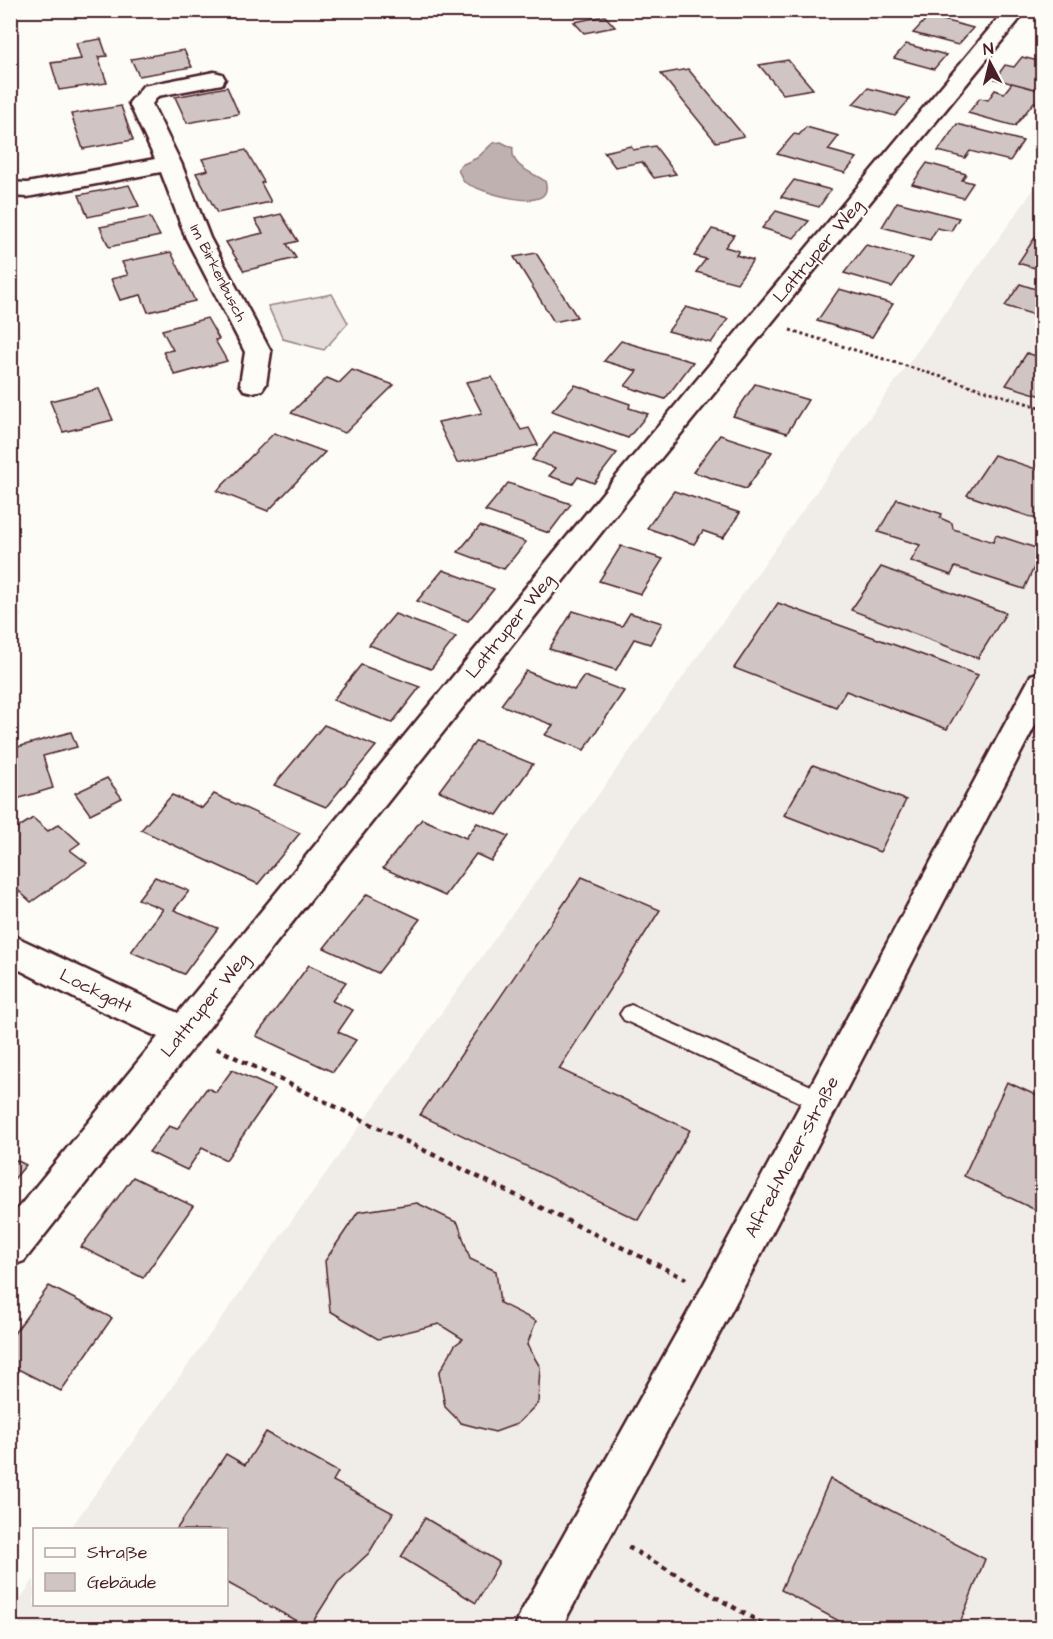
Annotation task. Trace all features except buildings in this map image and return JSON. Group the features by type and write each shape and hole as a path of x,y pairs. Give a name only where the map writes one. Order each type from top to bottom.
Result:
{"street":[{"name":"Lattruper Weg","path":"10,1248 625,484 1017,10"},
{"name":"Im Birkenbusch","path":"214,79 151,91 140,103 169,163 198,238 258,352 254,384"},
{"path":"10,189 27,190 169,163"},
{"name":"Alfred-Mozer-Straße","path":"537,1629 719,1295 1042,683"},
{"name":"Lockgatt","path":"10,948 97,993 183,1032"}],"lane":[{"path":"631,1014 821,1101"}],"path":[{"path":"760,321 1042,408"},
{"path":"183,1032 719,1295"},
{"path":"592,1527 771,1629"}],"shaded area":[{"path":"501,142 513,148 513,155 518,164 545,181 545,192 539,198 528,200 498,195 464,182 458,170 461,165 477,158 493,143"},
{"path":"1042,178 1042,1628 11,1628 11,1612 33,1580 33,1606 228,1606 228,1528 71,1528"},
{"path":"332,294 348,323 324,350 283,339 268,306"}]}
